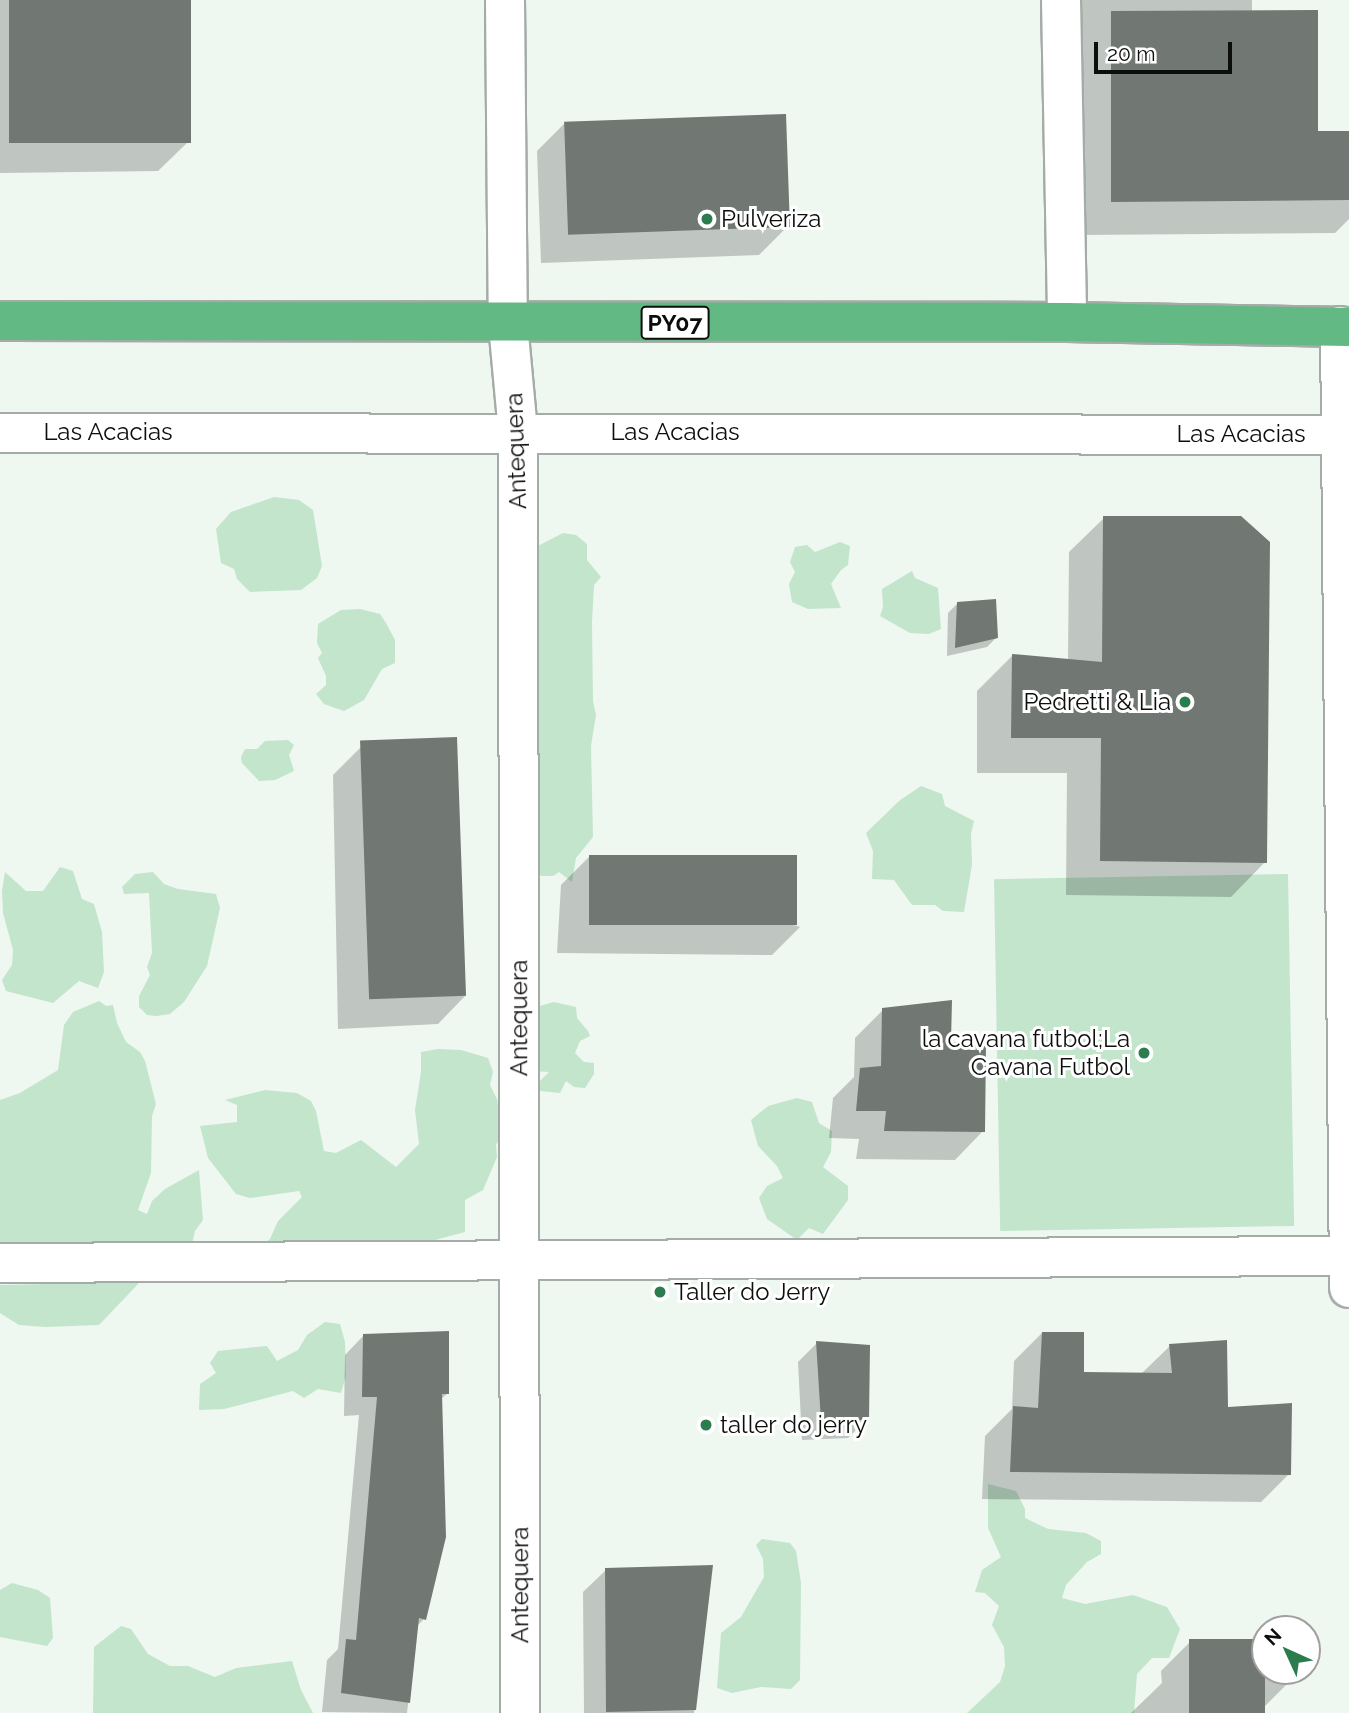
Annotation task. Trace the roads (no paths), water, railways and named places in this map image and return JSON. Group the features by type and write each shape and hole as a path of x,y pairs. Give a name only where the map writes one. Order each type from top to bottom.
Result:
{"highway":[{"name":"PY07","path":"0,321 508,324 1067,322 1345,326"}],"street":[{"name":"Antequera","path":"505,0 508,324 518,432 520,1713"},
{"path":"1061,0 1067,322"},
{"path":"1345,326 1349,1288"},
{"name":"Las Acacias","path":"0,433 1345,435"},
{"path":"0,1263 1349,1256"}],"place":[{"name":"Pulveriza","path":"707,219"},
{"name":"Pedretti & Lia","path":"1185,702"},
{"name":"la cavana futbol;La Cavana Futbol","path":"1144,1053"},
{"name":"Taller do Jerry","path":"660,1292"},
{"name":"taller do jerry","path":"706,1425"}]}
